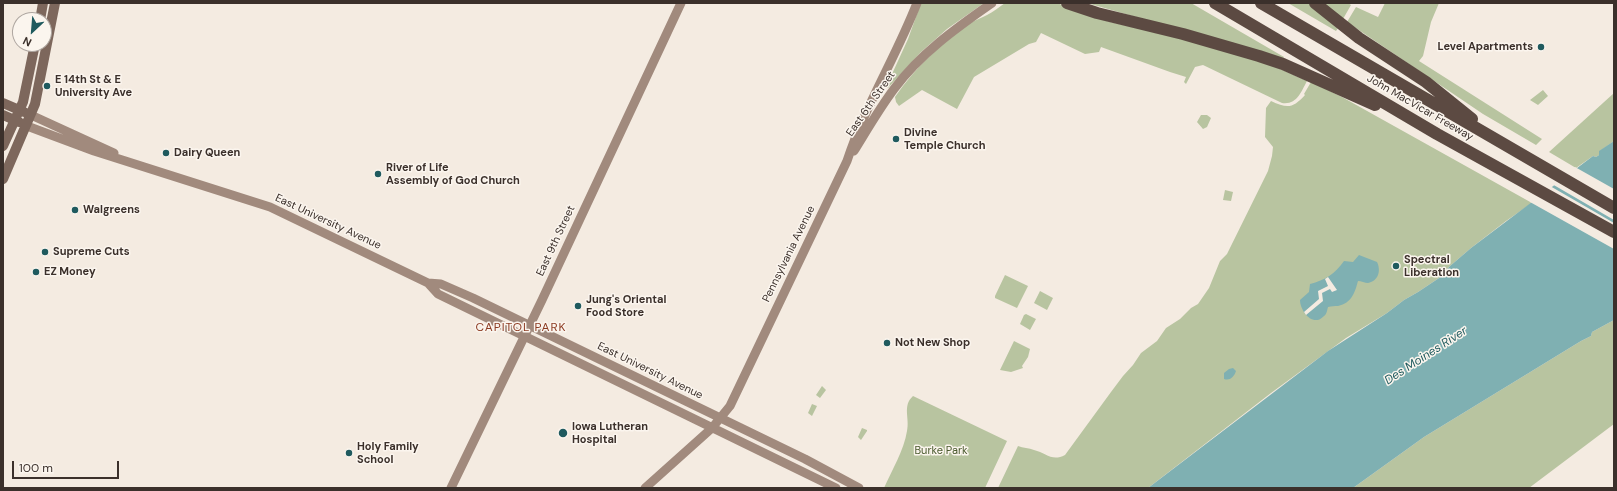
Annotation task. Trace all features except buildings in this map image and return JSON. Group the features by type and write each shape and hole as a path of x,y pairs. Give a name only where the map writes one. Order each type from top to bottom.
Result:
{"highway":[{"path":"1067,3 1096,13 1183,34 1259,56 1344,91 1437,134"},
{"name":"John MacVicar Freeway","path":"1215,3 1437,134 1614,232"},
{"name":"John MacVicar Freeway","path":"1261,3 1614,208"},
{"path":"1315,3 1359,38 1426,82 1504,144"},
{"path":"1571,183 1614,200"}],"main road":[{"path":"3,179 27,126 35,104 55,3"},
{"name":"East 9th Street","path":"450,488 524,336 681,3"},
{"name":"Pennsylvania Avenue","path":"645,488 721,419 737,391 847,161 860,125 901,42 917,3"},
{"name":"East 6th Street","path":"847,161 885,101 909,72 942,39 992,3"},
{"path":"3,146 23,102 33,52"},
{"name":"East University Avenue","path":"3,103 146,168"},
{"name":"East University Avenue","path":"3,115 94,152 270,207 428,283 441,284 529,325 822,468 859,488"},
{"name":"East University Avenue","path":"428,283 438,294 836,488"}],"green space":[{"path":"921,3 984,3 947,29 921,52 888,88 886,87 908,39"},
{"path":"1005,3 1058,3 1069,9 1110,22 1172,36 1258,59 1307,81 1295,100 1282,103 1203,65 1195,67 1186,84 1184,82 1186,77 1101,47 1099,52 1085,54 1041,33 1036,42 1029,44 974,77 957,109 922,90 899,106 895,97 911,76 929,57 970,23 989,14"},
{"path":"1087,3 1191,3 1284,57 1283,59"},
{"path":"1288,3 1310,3 1338,28 1336,31"},
{"path":"1322,3 1348,3 1351,5 1343,19"},
{"path":"1385,3 1439,3 1431,22 1423,56 1419,61 1542,139 1536,145 1483,114 1347,22 1356,7 1378,17"},
{"path":"1311,82 1342,97 1532,203 1471,248 1450,266 1439,278 1404,300 1387,313 1346,338 1271,393 1148,488 998,488 1018,446 1032,449 1056,458 1065,455 1141,353 1157,341 1166,328 1198,304 1209,288 1220,261 1227,254 1268,171 1273,147 1265,137 1266,108 1271,101 1286,106 1297,103 1305,95 1304,94"},
{"path":"1543,90 1548,96 1538,105 1530,100"},
{"path":"1614,93 1614,141 1600,151 1599,155 1596,157 1593,156 1576,168 1549,152"},
{"path":"1201,115 1207,115 1211,118 1207,127 1203,129 1197,122"},
{"path":"1225,190 1233,192 1231,201 1223,200"},
{"path":"1005,275 1028,286 1017,308 995,298"},
{"path":"1040,291 1053,298 1047,310 1034,303"},
{"path":"1026,314 1036,319 1030,330 1020,324 1024,315"},
{"path":"1614,320 1614,424 1529,488 1353,488 1424,437 1591,336 1592,332"},
{"path":"1014,341 1030,349 1028,357 1022,366 1023,368 1011,372 1000,370"},
{"path":"822,386 826,390 820,398 816,395"},
{"name":"Burke Park","path":"913,396 1007,441 985,488 884,488 903,445 908,426 907,408"},
{"path":"812,404 817,406 812,416 808,413"},
{"path":"862,428 867,431 861,440 858,437"}],"water":[{"name":"Des Moines River","path":"1614,141 1614,320 1592,332 1591,336 1424,437 1353,488 1148,488 1328,351 1439,278 1450,266 1471,248 1593,156 1596,157 1599,155 1599,151"},
{"path":"1359,255 1377,262 1379,272 1377,278 1368,283 1358,281 1350,300 1343,305 1328,307 1326,314 1320,319 1316,320 1308,317 1302,309 1300,300 1309,292 1310,284 1329,276 1337,270 1344,261 1353,262"},
{"path":"1233,368 1236,371 1233,377 1230,379 1224,379 1224,373"}],"pier":[{"path":"1575,167 1614,189 1614,220 1552,184"},
{"path":"1550,186 1614,223 1614,249 1530,202"},
{"path":"1328,277 1337,290 1332,292 1330,289 1322,293 1323,301 1306,315 1304,312 1319,299 1318,291 1328,286 1325,279"}],"place":[{"name":"Level Apartments","path":"1541,47"},
{"name":"E 14th St & E University Ave","path":"47,86"},
{"name":"Divine Temple Church","path":"896,139"},
{"name":"Dairy Queen","path":"166,153"},
{"name":"River of Life Assembly of God Church","path":"378,174"},
{"name":"Walgreens","path":"75,210"},
{"name":"Supreme Cuts","path":"45,252"},
{"name":"Spectral Liberation","path":"1396,266"},
{"name":"EZ Money","path":"36,272"},
{"name":"Jung's Oriental Food Store","path":"578,306"},
{"name":"Not New Shop","path":"887,343"},
{"name":"Iowa Lutheran Hospital","path":"563,433"},
{"name":"Holy Family School","path":"349,453"}],"district":[{"name":"CAPITOL PARK","path":"521,328"}]}
